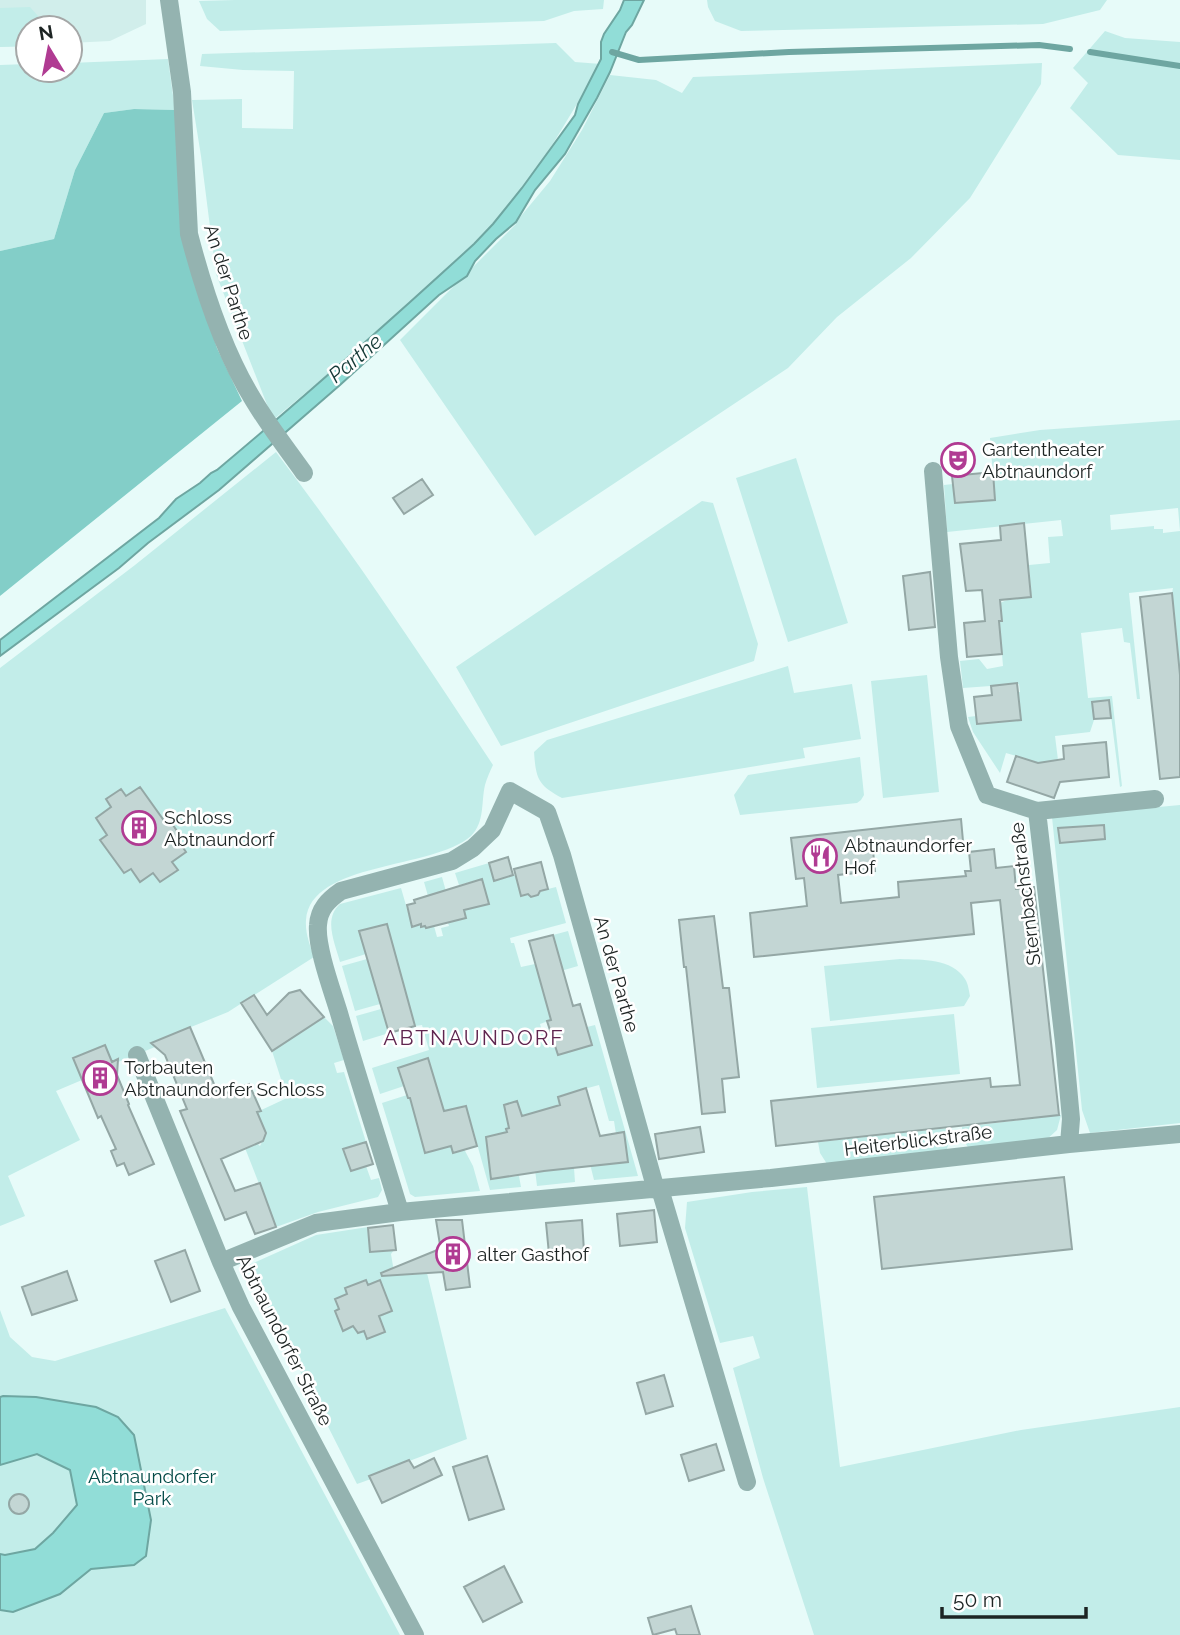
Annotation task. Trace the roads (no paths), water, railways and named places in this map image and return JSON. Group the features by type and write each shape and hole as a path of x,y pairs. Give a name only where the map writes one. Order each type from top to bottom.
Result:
{"street":[{"name":"An der Parthe","path":"169,0 182,92 189,234 222,338 253,400 304,472"},
{"name":"Sternbachstraße","path":"933,471 949,657 958,726 987,795 1037,811 1072,1119 1069,1144"},
{"name":"An der Parthe","path":"400,1212 327,975 318,934 321,910 329,899 341,891 452,861 473,848 492,830 510,791 547,813 562,855 658,1189"},
{"path":"1037,811 1155,799"},
{"name":"Abtnaundorfer Straße","path":"137,1055 241,1307 415,1635"},
{"name":"Heiterblickstraße","path":"221,1262 316,1223 400,1212 782,1177 1180,1134"},
{"path":"658,1189 747,1482"}],"water":[{"name":"Parthe","path":"624,0 644,0 626,32 597,98 565,154 535,190 516,222 475,261 467,276 439,295 219,490 0,656 0,640 159,518 176,499 217,470 474,244 522,188 575,115 601,59 604,34"},
{"path":"0,1397 36,1397 96,1407 118,1417 134,1435 151,1520 146,1556 134,1565 91,1569 60,1594 13,1612 0,1610 0,1554 35,1549 77,1505 70,1470 37,1454 0,1465"}],"waterway":[{"path":"612,52 639,60 789,52 1039,45 1070,49"},
{"path":"1090,52 1180,66"}],"place":[{"name":"Gartentheater Abtnaundorf","path":"958,460"},
{"name":"Schloss Abtnaundorf","path":"139,828"},
{"name":"Abtnaundorfer Hof","path":"820,856"},
{"name":"Torbauten Abtnaundorfer Schloss","path":"100,1078"},
{"name":"alter Gasthof","path":"453,1254"}],"district":[{"name":"ABTNAUNDORF","path":"474,1037"}],"park label":[{"name":"Abtnaundorfer Park","path":"152,1487"}]}
